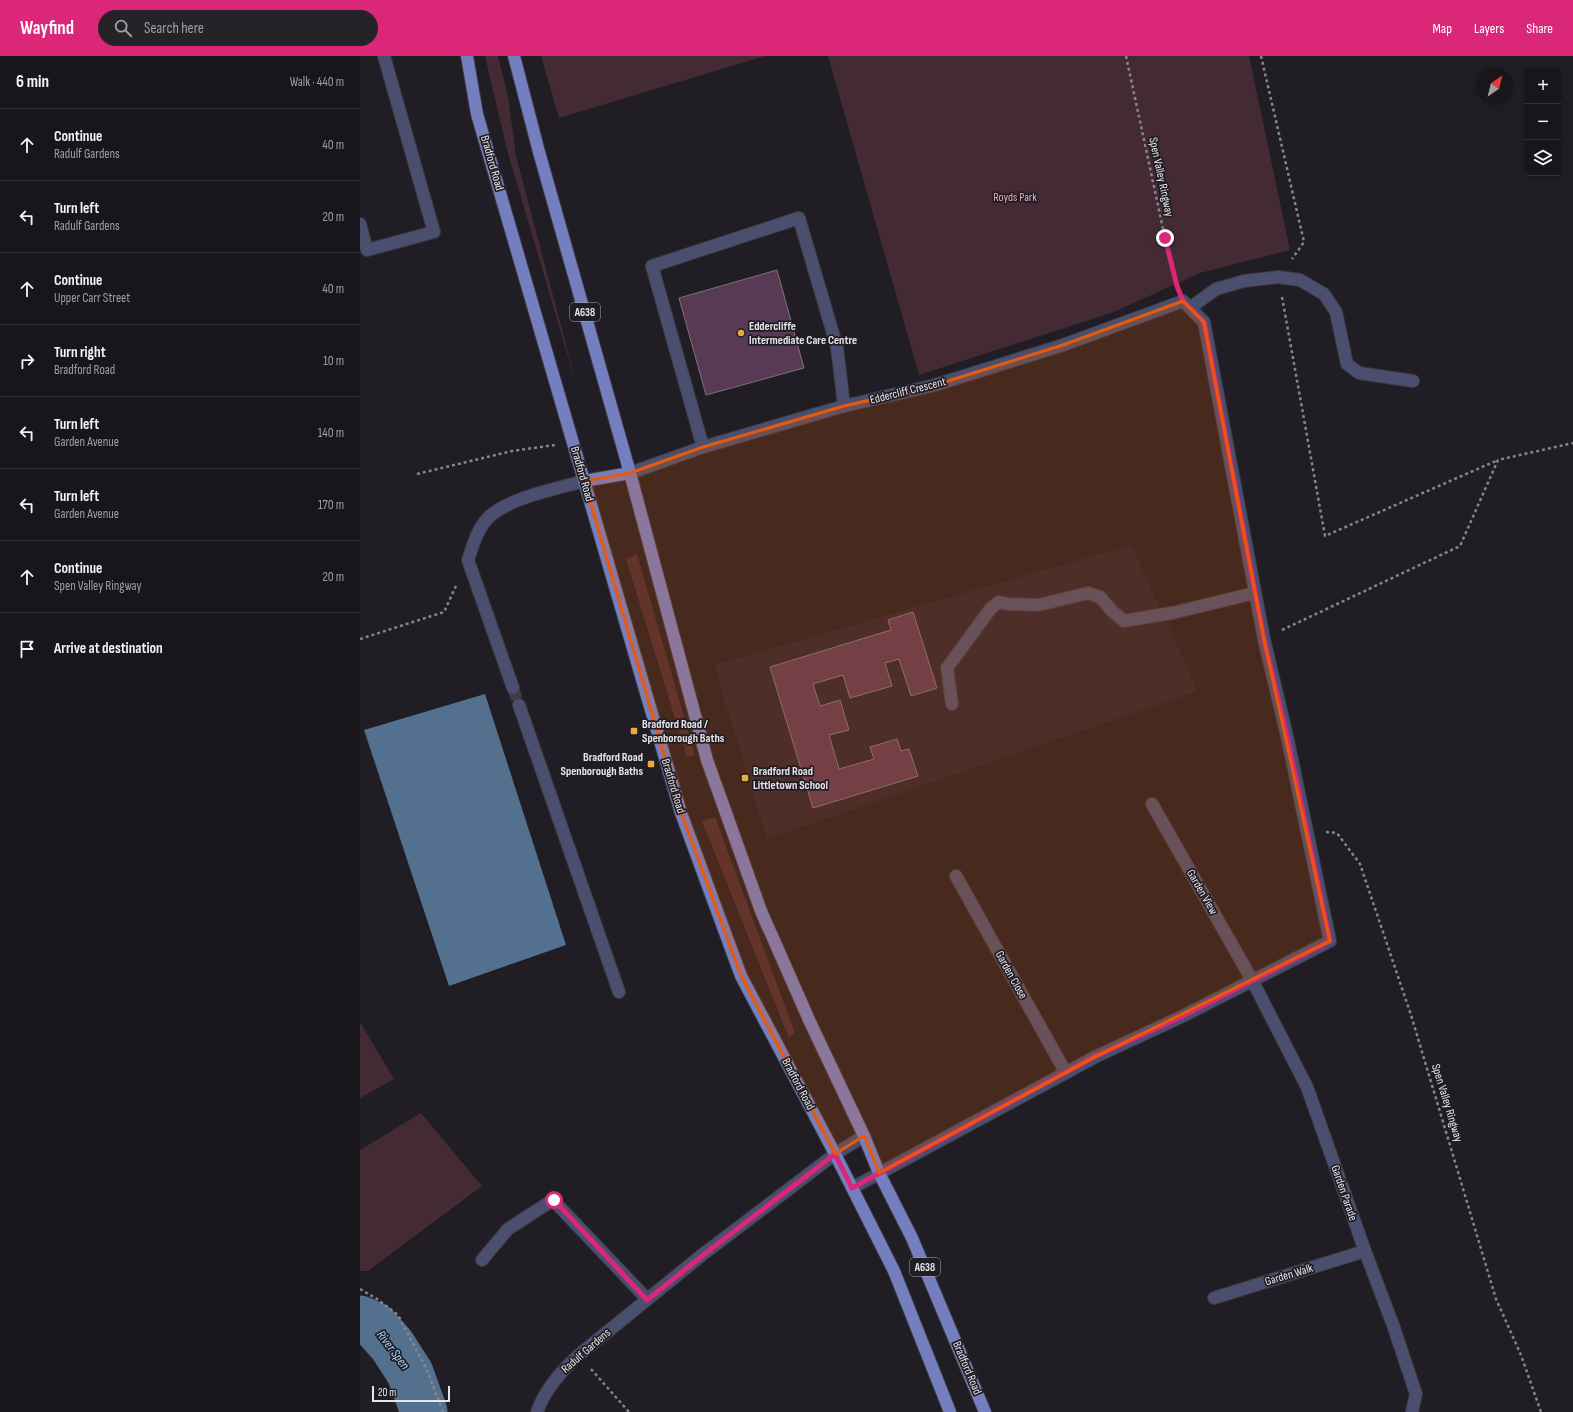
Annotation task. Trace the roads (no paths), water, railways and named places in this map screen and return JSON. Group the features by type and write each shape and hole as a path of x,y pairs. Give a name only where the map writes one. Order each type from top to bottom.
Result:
{"main road":[{"name":"Bradford Road","path":"467,56 477,114 681,813 738,968 894,1271 950,1412"},
{"name":"Bradford Road","path":"514,56 630,473 707,760 761,911 810,1022 864,1136 879,1173 912,1238 985,1412"},
{"path":"584,481 630,473"}],"street":[{"path":"360,224 366,250 434,232 384,56"},
{"path":"703,447 652,266 799,218 837,347 844,406"},
{"name":"Eddercliff Crescent","path":"630,473 703,447 844,406 935,384 1063,345 1186,304 1216,289 1244,282 1278,277 1300,280 1324,294 1336,312 1347,364 1359,374 1413,381"},
{"path":"852,1188 1066,1073 1330,941 1287,736 1264,639 1204,322 1186,304"},
{"path":"513,688 468,560 474,538 489,517 508,504 584,481"},
{"path":"952,704 947,668 991,608 999,602 1008,604 1040,605 1088,593 1100,597 1112,611 1124,621 1172,614 1255,593"},
{"path":"519,705 619,992"},
{"name":"Garden View","path":"1152,804 1252,980"},
{"name":"Garden Close","path":"956,876 1066,1073"},
{"name":"Garden Parade","path":"1252,980 1307,1087 1365,1251 1394,1325 1416,1394 1412,1412"},
{"name":"Radulf Gardens","path":"537,1412 540,1404 561,1371 580,1354 702,1256 835,1154 864,1136"},
{"path":"482,1260 508,1229 554,1200 647,1300"},
{"name":"Garden Walk","path":"1214,1298 1365,1251"}],"water":[{"path":"485,694 566,945 449,986 364,730"}],"waterway":[{"name":"River Spen","path":"360,1319 374,1325 392,1345 410,1373 424,1412"}],"tunnel":[{"path":"513,688 519,705"}],"place":[{"name":"Eddercliffe Intermediate Care Centre","path":"741,333"},
{"name":"Bradford Road / Spenborough Baths","path":"634,731"},
{"name":"Bradford Road Spenborough Baths","path":"651,764"},
{"name":"Bradford Road Littletown School","path":"745,778"}],"park label":[{"name":"Royds Park","path":"1015,197"}]}
